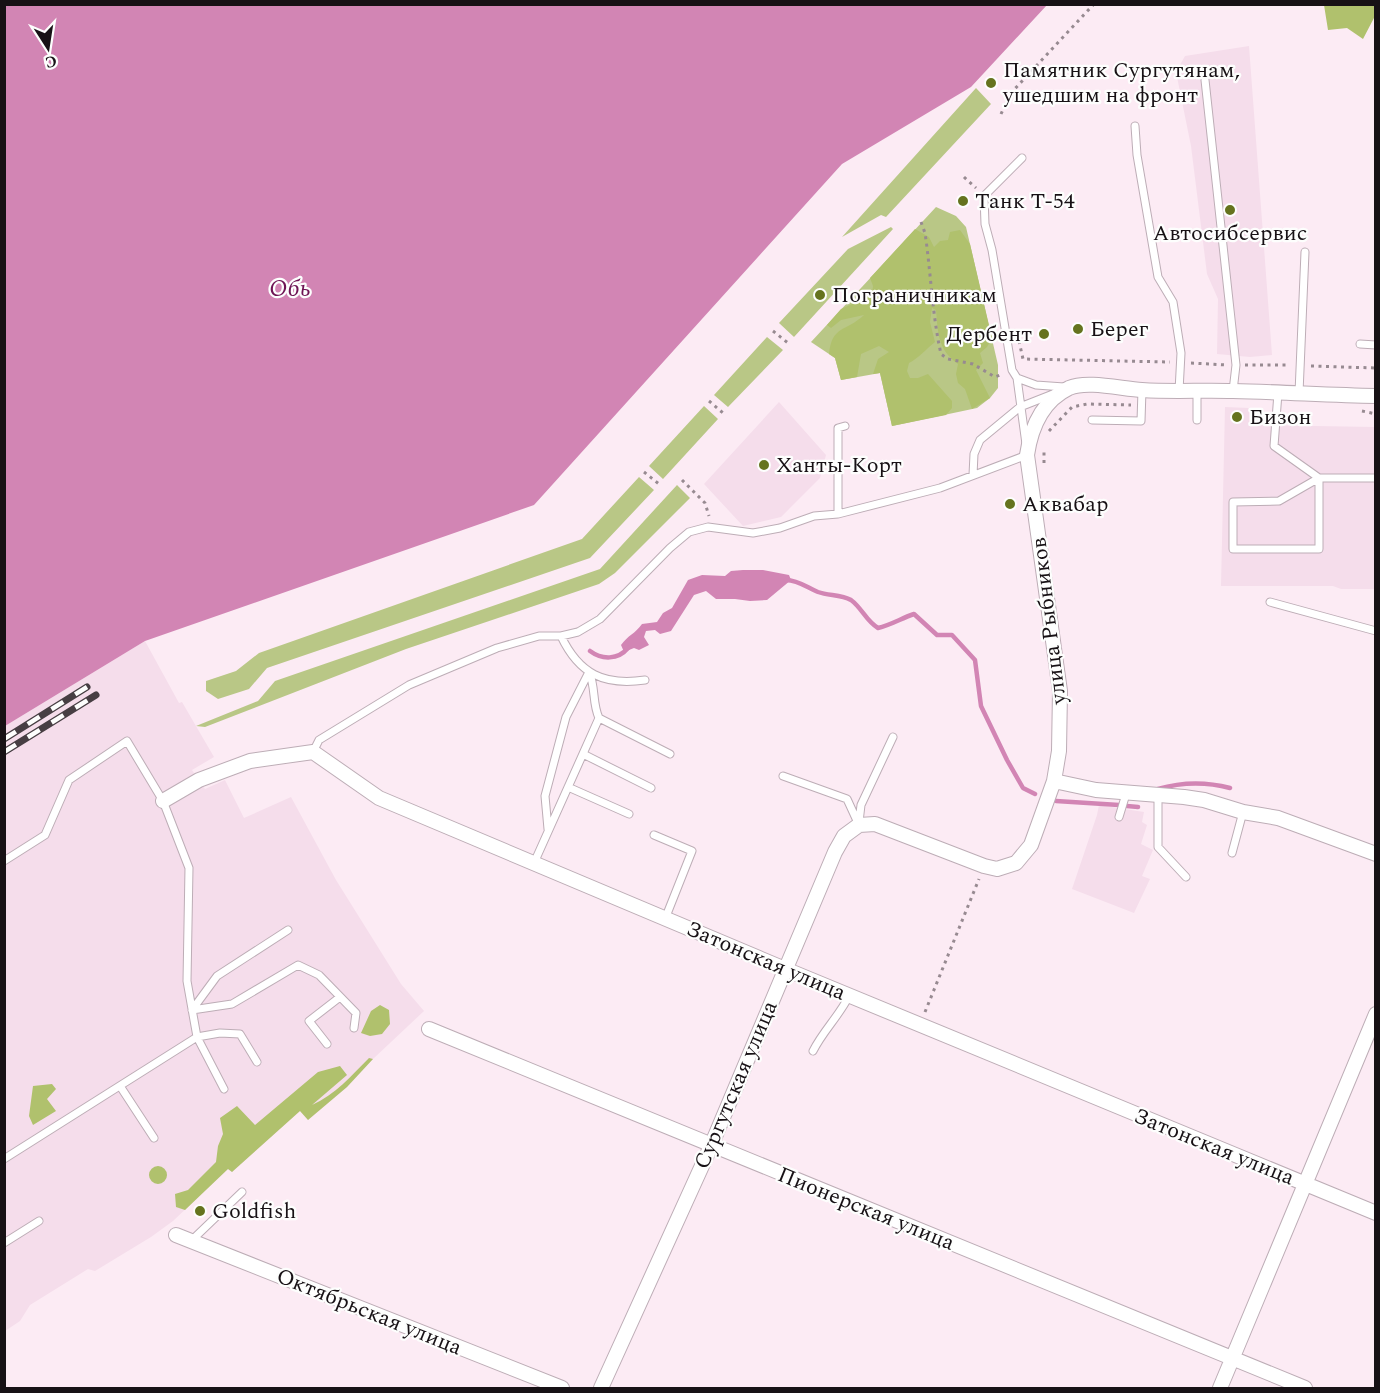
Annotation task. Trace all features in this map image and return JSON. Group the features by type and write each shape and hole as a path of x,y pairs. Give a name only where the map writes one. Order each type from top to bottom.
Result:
{"street":[{"path":"1070,388 1087,385 1142,398 1179,391 1376,396"},
{"name":"улица Рыбников","path":"1054,781 1059,751 1060,691 1027,455 1036,420 1050,402 1070,388"},
{"path":"163,801 199,780 250,760 314,752"},
{"name":"Затонская улица","path":"314,752 379,798 849,996 1376,1213"},
{"path":"859,825 875,824 997,869 1016,863 1030,845 1054,781 1126,794 1204,800 1244,812 1278,818 1376,854"},
{"name":"Сургутская улица","path":"601,1389 711,1146 835,852 844,836 859,825"},
{"path":"1220,1389 1376,1014"},
{"name":"Пионерская улица","path":"429,1029 1305,1389"},
{"name":"Октябрьская улица","path":"176,1235 562,1389"}],"lane":[{"path":"1205,80 1236,365 1233,391"},
{"path":"1135,126 1137,155 1158,277 1173,303 1180,363 1179,391"},
{"path":"314,752 319,740 409,685 497,648 539,636 561,636 578,632 600,620 670,548 689,532 708,527 753,532 780,528 814,516 838,514 940,488 1027,455 1017,378 1012,370 992,250 985,224 984,196 1022,158"},
{"path":"1299,393 1305,252"},
{"path":"1360,344 1376,345"},
{"path":"1017,378 1036,385 1070,388"},
{"path":"973,475 974,454 980,440 1020,407 1070,388"},
{"path":"1197,391 1197,420"},
{"path":"1278,393 1274,446 1319,478"},
{"path":"1092,420 1140,421 1142,398"},
{"path":"838,514 838,428 845,426"},
{"path":"1319,478 1319,549 1233,549 1233,502 1279,501 1319,478 1376,478"},
{"path":"1270,602 1376,631"},
{"path":"561,636 578,664 589,672 608,680 624,683 645,680"},
{"path":"589,672 594,683 594,706 599,718 670,754"},
{"path":"548,831 545,796 566,717 589,672"},
{"path":"534,863 599,718"},
{"path":"859,825 861,805 893,737"},
{"path":"4,861 45,835 69,780 127,741 163,801 189,868 187,981 197,1037 224,1089"},
{"path":"583,754 651,788"},
{"path":"783,776 848,799 859,825"},
{"path":"568,787 629,814"},
{"path":"1119,817 1126,794"},
{"path":"1158,795 1158,847 1186,877"},
{"path":"1232,853 1244,812"},
{"path":"654,835 692,851 665,918"},
{"path":"192,1010 217,976 288,930"},
{"path":"192,1010 232,1004 298,965 319,975 356,1013 354,1028"},
{"path":"813,1051 820,1037 840,1014 849,996"},
{"path":"327,1044 309,1021 340,997"},
{"path":"4,1159 197,1037 220,1033 240,1034 257,1062"},
{"path":"120,1086 154,1138"},
{"path":"191,1241 242,1192"},
{"path":"4,1243 39,1221"}],"path":[{"path":"1001,114 1010,94 1094,4"},
{"path":"964,177 984,196"},
{"path":"921,222 925,233 934,300 934,321 941,354 948,359 974,364 995,377 1012,370 1023,359 1376,368"},
{"path":"773,331 788,343"},
{"path":"1018,335 1023,359"},
{"path":"1047,435 1072,407 1142,398"},
{"path":"709,401 723,413"},
{"path":"1357,410 1376,414"},
{"path":"1044,441 1044,469"},
{"path":"644,472 658,484"},
{"path":"682,480 705,503 709,516 708,527"},
{"path":"920,1025 984,866"}],"shaded area":[{"name":"Автосибсервис","path":"1249,46 1272,355 1250,357 1217,354 1218,299 1207,274 1191,146 1176,72 1185,56"},
{"path":"779,402 826,455 820,478 781,517 743,526 704,484"},
{"path":"1225,407 1249,408 1249,425 1375,427 1375,589 1341,589 1333,586 1221,586"},
{"path":"145,641 179,703 182,702 214,757 192,770 205,789 225,780 244,818 291,797 336,880 401,984 424,1011 347,1087 308,1120 300,1111 232,1172 228,1169 173,1221 95,1271 88,1269 30,1305 20,1321 5,1331 5,726"},
{"path":"1099,805 1144,812 1142,822 1147,825 1141,844 1153,850 1142,876 1150,879 1134,913 1072,889"}],"green space":[{"path":"1324,5 1375,5 1375,16 1363,39 1347,28 1328,30"},
{"path":"976,88 991,104 886,217 881,215 842,237"},
{"path":"936,207 956,216 966,227 998,365 998,388 977,408 892,426 880,373 841,380 835,358 811,342"},
{"path":"891,227 893,229 794,337 779,323 848,249"},
{"path":"915,229 929,237 934,247 940,241 948,240 950,232 960,230 970,244 992,338 980,353 983,363 976,370 990,398 972,409 965,389 958,383 956,374 958,364 946,353 940,340 936,310 932,308 930,322 935,342 909,363 907,371 910,378 928,374 952,401 952,408 946,415 892,426 880,373 873,374 878,359 889,352 879,346 861,354 857,377 841,380 835,358 829,354 833,338 864,315 841,320 831,328 827,325 841,309 872,295 873,286 870,278"},
{"path":"767,337 783,350 728,407 714,395"},
{"path":"704,406 718,419 663,479 649,466"},
{"path":"639,477 654,490 590,558 267,668 249,689 218,699 206,691 206,681 236,671 259,653 582,539"},
{"path":"677,485 690,498 615,573 599,584 406,649 205,727 196,726 258,701 275,681 600,569"},
{"path":"380,1005 389,1010 390,1024 382,1034 370,1036 361,1033 371,1011"},
{"path":"369,1058 373,1059 347,1087 308,1120 300,1111 232,1172 228,1169 185,1210 176,1207 175,1194 188,1190 216,1162 218,1146 223,1134 220,1118 237,1106 255,1125 318,1072 340,1066 347,1075 312,1105 336,1090"},
{"path":"52,1084 56,1089 47,1099 56,1111 33,1125 29,1116 33,1086"},
{"path":"154,1166 162,1166 167,1171 165,1182 154,1184 149,1179 149,1171"}],"water":[{"name":"Обь","path":"5,4 1047,5 971,87 842,164 534,505 145,641 5,726"},
{"path":"763,570 789,575 791,580 767,600 716,599 706,591 694,595 671,631 660,634 655,630 646,631 644,637 649,645 639,650 634,648 624,652 621,645 642,624 657,622 663,613 672,608 688,580 702,575 725,576 731,571"}],"waterway":[{"path":"786,580 818,592 851,600 878,628 914,614 937,635 952,635 975,660 981,706 1007,760 1023,788 1035,794"},
{"path":"590,651 600,656 615,657 628,648"},
{"path":"1158,789 1194,784 1230,788"},
{"path":"1056,801 1119,805"},
{"path":"1127,806 1138,807"}],"railway":[{"path":"4,739 87,687"},
{"path":"4,752 96,695"}],"place":[{"name":"Памятник Сургутянам, ушедшим на фронт","path":"991,83"},
{"name":"Танк Т-54","path":"963,201"},
{"name":"Автосибсервис","path":"1230,210"},
{"name":"Пограничникам","path":"820,295"},
{"name":"Берег","path":"1078,329"},
{"name":"Дербент","path":"1044,334"},
{"name":"Бизон","path":"1237,417"},
{"name":"Ханты-Корт","path":"764,465"},
{"name":"Аквабар","path":"1010,504"},
{"name":"Goldfish","path":"200,1211"}]}
